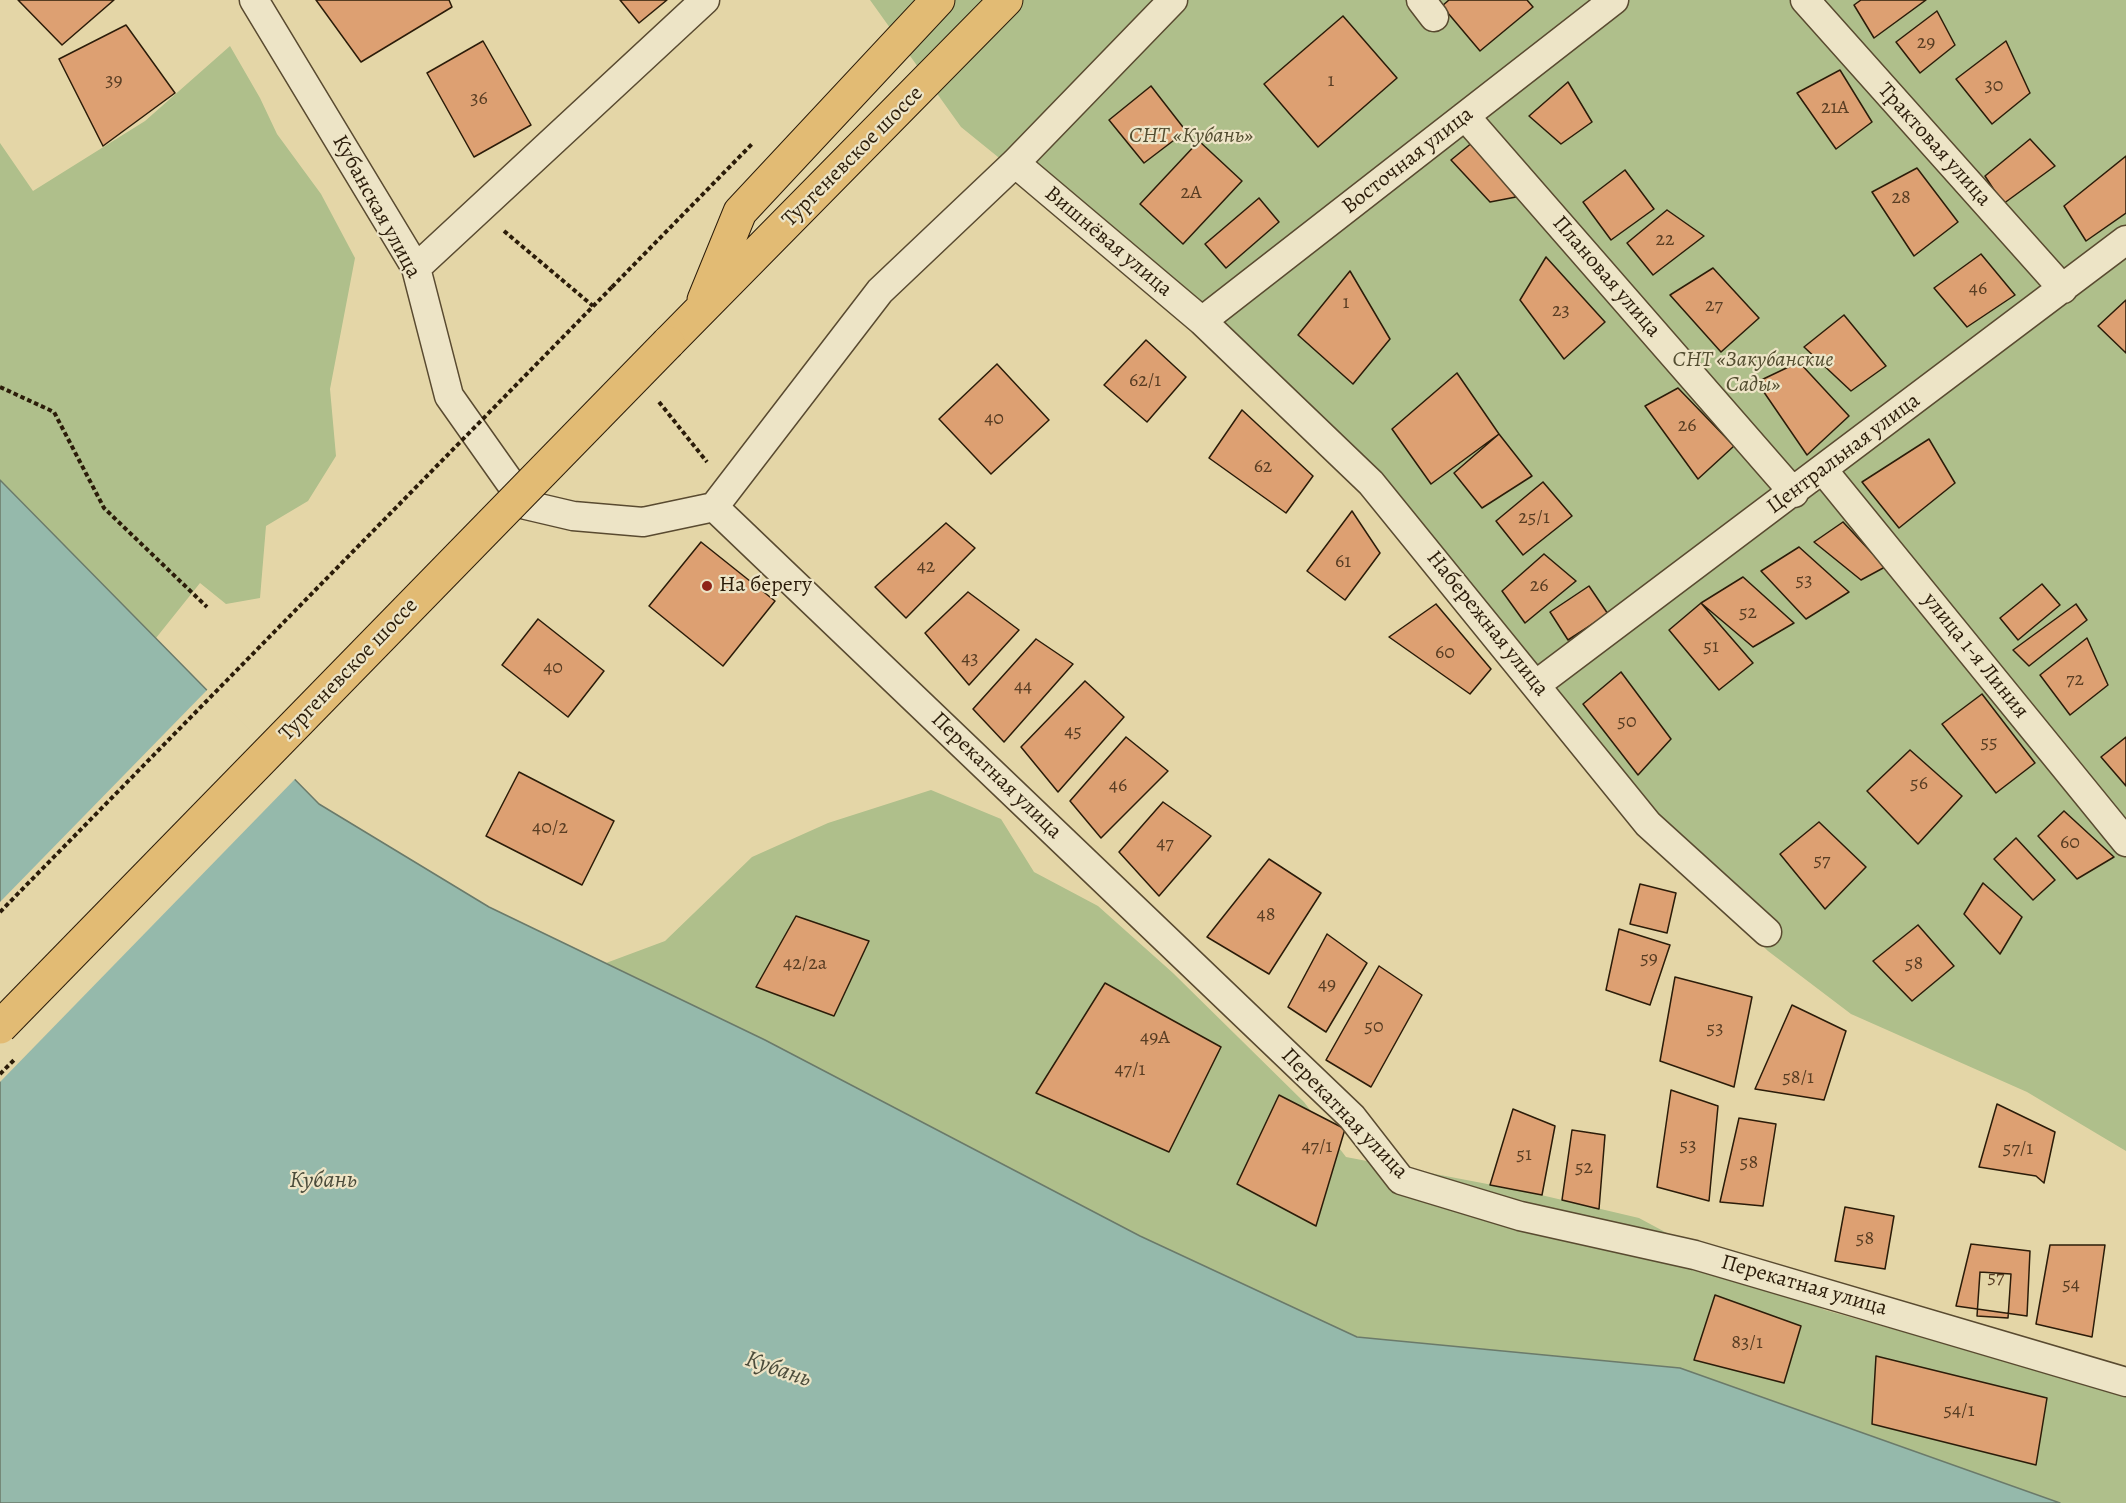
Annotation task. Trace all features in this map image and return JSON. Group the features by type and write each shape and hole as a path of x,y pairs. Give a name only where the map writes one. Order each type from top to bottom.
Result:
{"highway":[{"name":"Тургеневское шоссе","path":"699,313 740,212 938,0"},
{"name":"Тургеневское шоссе","path":"0,1027 1006,0"}],"street":[{"name":"Кубанская улица","path":"254,0 416,268 449,396 526,505 573,516 643,522 721,498"},
{"path":"416,268 705,0"},
{"path":"721,498 880,291 1015,163 1173,0"},
{"name":"Восточная улица","path":"1202,321 1614,0"},
{"name":"Трактовая улица","path":"1805,0 2063,289"},
{"name":"Плановая улица","path":"1465,116 1794,493"},
{"name":"Вишнёвая улица","path":"1015,163 1202,321"},
{"name":"Центральная улица","path":"1537,684 1794,493 2126,240"},
{"name":"Набережная улица","path":"1202,321 1371,483 1537,684 1648,824 1767,932"},
{"name":"улица 1-я Линия","path":"1823,470 2126,842"},
{"name":"Перекатная улица","path":"721,498 1352,1117 1401,1180 1520,1216 1695,1255 2126,1382"}],"path":[{"path":"479,210 592,306"},
{"path":"0,912 612,287"},
{"path":"0,387 54,412 104,508 207,607"},
{"path":"657,399 721,498"}],"green space":[{"name":"СНТ «Закубанские Сады»","path":"870,0 2126,0 2126,1151 2027,1092 1851,1014 1768,951 1642,829 1363,490 1199,320 961,127"},
{"path":"230,46 260,98 277,134 321,194 355,258 330,389 336,456 308,501 266,526 260,598 226,604 200,583 156,638 0,480 0,143 33,191 145,121"},
{"path":"931,790 1001,819 1034,872 1098,906 1173,973 1304,1102 1346,1157 1524,1191 1639,1218 1730,1267 1825,1310 2126,1394 2126,1503 2060,1503 1680,1368 1357,1337 1140,1236 765,1040 606,963 665,941 752,857 828,823"}],"water":[{"name":"Кубань","path":"0,480 319,804 489,907 765,1040 1140,1236 1357,1337 1680,1368 2060,1503 0,1503"}],"pier":[{"path":"209,688 297,777 0,1082 0,902"}],"building":[{"path":"18,0 114,0 62,45"},
{"path":"316,0 449,0 452,7 361,62"},
{"path":"620,0 667,0 639,23"},
{"path":"1449,0 1527,0 1533,7 1480,51 1442,6"},
{"path":"1861,0 1926,0 1874,38 1854,5"},
{"path":"1937,11 1955,45 1920,73 1896,42"},
{"path":"1343,16 1397,78 1318,147 1264,84"},
{"path":"126,25 175,93 103,146 59,59"},
{"path":"483,41 531,125 474,157 427,73"},
{"path":"2006,41 2030,93 1992,124 1956,79"},
{"path":"1840,70 1872,122 1836,149 1797,93"},
{"path":"1568,82 1592,122 1561,144 1529,116"},
{"path":"1151,86 1186,131 1144,163 1109,120"},
{"path":"2030,139 2055,166 2003,204 1985,176"},
{"path":"1199,141 1242,181 1183,244 1140,204"},
{"path":"1473,142 1516,197 1490,202 1451,160"},
{"path":"2126,156 2126,213 2086,241 2064,206"},
{"path":"1917,168 1958,222 1914,256 1872,192"},
{"path":"1625,170 1654,209 1611,240 1583,202"},
{"path":"1259,198 1279,222 1226,268 1205,244"},
{"path":"1667,210 1704,236 1653,275 1627,243"},
{"path":"1981,254 2015,295 1967,327 1934,288"},
{"path":"1546,257 1605,322 1564,359 1520,300"},
{"path":"1713,268 1759,318 1721,352 1670,295"},
{"path":"1350,271 1390,339 1353,384 1298,335"},
{"path":"2126,300 2126,353 2098,326"},
{"path":"1844,315 1886,366 1851,391 1804,347"},
{"path":"1146,340 1186,377 1147,422 1104,385"},
{"path":"1799,362 1849,416 1807,455 1757,382"},
{"path":"997,364 1049,420 991,474 939,419"},
{"path":"1457,373 1499,434 1431,484 1392,429"},
{"path":"1678,388 1734,446 1698,479 1645,406"},
{"path":"1242,410 1313,476 1286,513 1209,458"},
{"path":"1499,434 1532,476 1482,508 1454,473"},
{"path":"1929,439 1955,483 1899,528 1862,482"},
{"path":"1543,482 1572,516 1523,555 1496,521"},
{"path":"1352,511 1380,553 1345,600 1307,571"},
{"path":"1843,522 1885,567 1861,580 1814,542"},
{"path":"946,523 975,548 906,618 875,587"},
{"path":"701,542 775,601 723,666 649,606"},
{"path":"1799,547 1849,592 1806,619 1761,571"},
{"path":"1544,554 1576,581 1525,623 1502,591"},
{"path":"1743,577 1794,623 1753,647 1701,603"},
{"path":"2042,584 2060,605 2018,640 2000,618"},
{"path":"1589,586 1608,614 1568,640 1550,612"},
{"path":"968,592 1019,630 969,685 925,633"},
{"path":"1701,603 1753,663 1719,690 1669,630"},
{"path":"1436,604 1491,669 1470,694 1389,637"},
{"path":"2076,604 2087,620 2029,666 2013,650"},
{"path":"538,619 604,671 568,717 502,665"},
{"path":"2087,638 2108,685 2070,715 2040,675"},
{"path":"1036,639 1073,664 1004,742 973,709"},
{"path":"1621,672 1671,739 1638,775 1583,704"},
{"path":"1085,681 1124,717 1058,792 1021,747"},
{"path":"1982,694 2035,763 1996,793 1942,724"},
{"path":"1126,737 1168,771 1101,838 1070,801"},
{"path":"2126,737 2126,786 2101,757"},
{"path":"1910,750 1962,796 1918,844 1867,791"},
{"path":"519,772 614,821 582,885 486,836"},
{"path":"1163,802 1211,836 1159,896 1119,852"},
{"path":"2064,811 2114,857 2077,879 2038,836"},
{"path":"1819,822 1866,867 1825,909 1780,854"},
{"path":"2016,838 2055,880 2033,900 1994,859"},
{"path":"1269,859 1321,893 1269,974 1207,937"},
{"path":"1983,883 2022,917 2000,954 1964,914"},
{"path":"1640,884 1676,893 1667,933 1630,924"},
{"path":"796,916 869,941 834,1016 756,987"},
{"path":"1918,925 1954,966 1912,1001 1873,961"},
{"path":"1619,929 1670,945 1650,1005 1606,990"},
{"path":"1327,934 1367,963 1326,1032 1288,1007"},
{"path":"1379,966 1422,995 1371,1087 1326,1060"},
{"path":"1675,977 1752,997 1734,1087 1660,1061"},
{"path":"1105,983 1221,1047 1169,1152 1036,1093"},
{"path":"1792,1005 1846,1031 1824,1100 1755,1089"},
{"path":"1671,1090 1718,1106 1709,1201 1657,1187"},
{"path":"1279,1095 1345,1129 1316,1226 1237,1184"},
{"path":"1997,1104 2055,1132 2044,1183 2036,1176 1979,1167"},
{"path":"1513,1109 1555,1126 1542,1195 1490,1185"},
{"path":"1739,1118 1776,1124 1763,1206 1720,1202"},
{"path":"1572,1130 1605,1135 1599,1209 1562,1200"},
{"path":"1845,1207 1894,1216 1885,1269 1835,1261"},
{"path":"1971,1244 2030,1251 2027,1316 1956,1306"},
{"path":"2050,1245 2105,1245 2092,1337 2036,1324"},
{"path":"1980,1272 2011,1274 2008,1318 1977,1316"},
{"path":"1715,1295 1801,1326 1784,1383 1694,1360"},
{"path":"1876,1356 2047,1398 2036,1465 1872,1424"}],"place":[{"name":"На берегу","path":"707,586"}],"park label":[{"name":"СНТ «Кубань»","path":"1191,137"}]}
